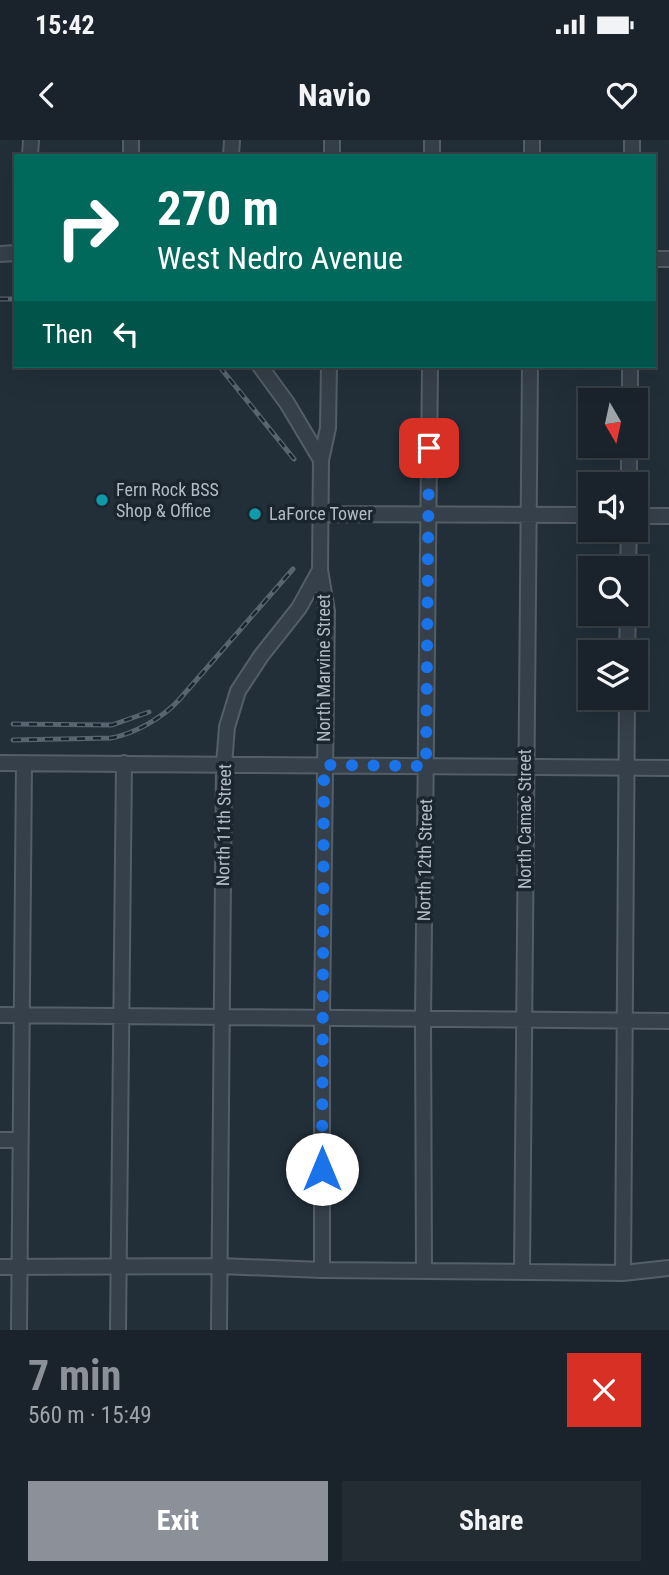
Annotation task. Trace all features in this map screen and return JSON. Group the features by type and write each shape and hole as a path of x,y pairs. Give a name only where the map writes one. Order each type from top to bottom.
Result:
{"street":[{"path":"261,368 287,403 321,460"},
{"path":"321,460 328,428 329,368"},
{"name":"North 12th Street","path":"424,1271 423,1019 430,368"},
{"name":"North Camac Street","path":"522,1272 530,368"},
{"path":"629,388 630,368"},
{"name":"North 11th Street","path":"219,1330 224,765 227,727 238,691 261,656 299,608 320,570 321,460"},
{"path":"321,514 578,515"},
{"path":"648,516 669,516"},
{"name":"North Marvine Street","path":"320,570 327,611 322,1270"},
{"path":"623,1273 627,710"},
{"path":"0,763 669,768"},
{"path":"19,1330 24,763"},
{"path":"118,1330 124,763"},
{"path":"0,1015 669,1021"},
{"path":"0,1140 20,1140"},
{"path":"0,1267 219,1266 322,1270 623,1273 669,1268"}],"railway":[{"path":"0,299 14,299"},
{"path":"221,368 294,459"},
{"path":"13,740 111,738 129,733 156,719 178,701 293,569"},
{"path":"13,724 112,725 149,712"}],"place":[{"name":"Fern Rock BSS Shop & Office","path":"102,500"},
{"name":"LaForce Tower","path":"255,514"}],"route":[{"path":"322,1169 324,765 426,766 429,448"}]}
